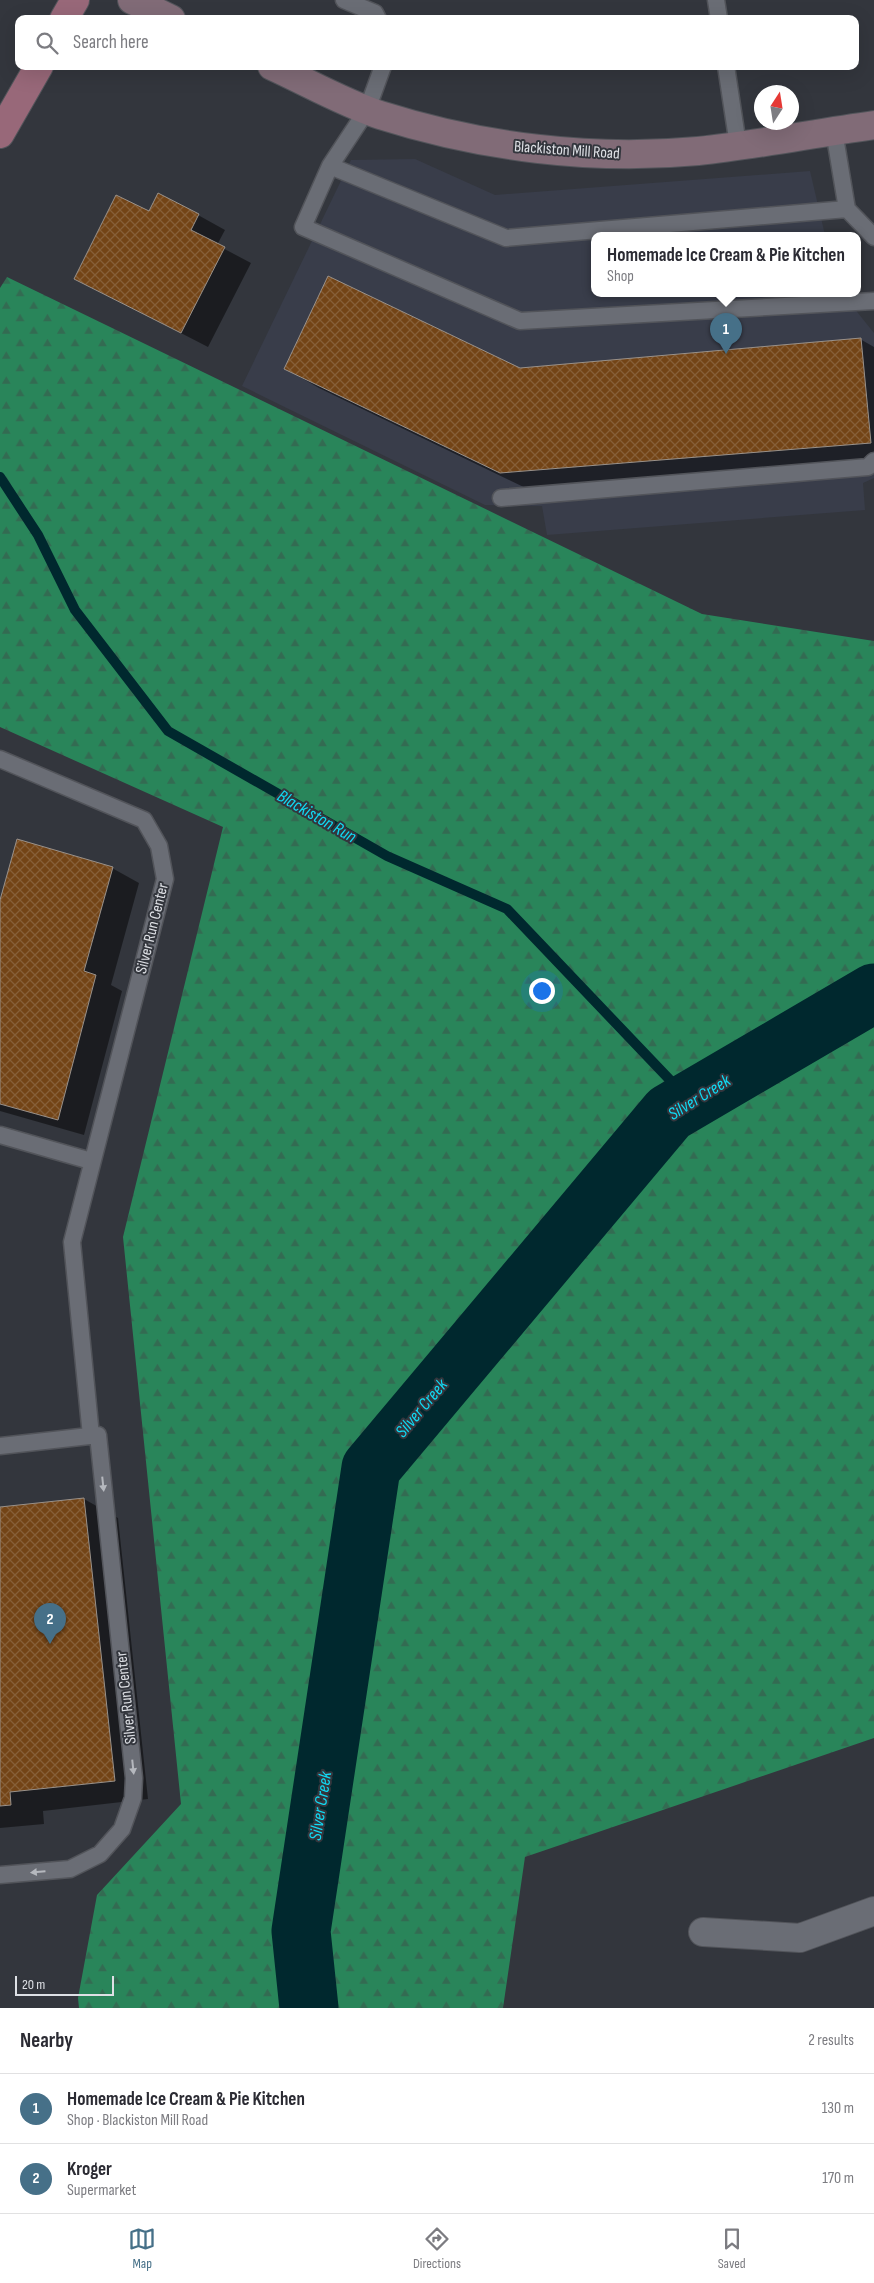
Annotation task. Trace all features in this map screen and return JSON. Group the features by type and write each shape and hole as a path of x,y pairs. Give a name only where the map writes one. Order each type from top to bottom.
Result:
{"main road":[{"path":"66,15 75,0"},
{"path":"132,0 162,15"},
{"path":"0,134 37,70"},
{"name":"Blackiston Mill Road","path":"281,70 368,110 428,128 532,149 587,154 697,151 874,125"}],"street":[{"path":"703,1932 800,1938 874,1911"}],"lane":[{"path":"344,0 375,12 376,15"},
{"path":"716,0 718,15"},
{"path":"381,70 368,110 330,166 303,227 520,321 874,301"},
{"path":"727,70 738,145"},
{"path":"834,131 846,209 874,237"},
{"path":"330,166 506,238 846,209"},
{"path":"501,498 868,467 874,461"},
{"name":"Silver Run Center","path":"0,759 144,820 159,846 164,880 72,1242 134,1778 133,1798 122,1829 100,1854 70,1869 0,1876"},
{"path":"0,1135 92,1161"},
{"path":"0,1446 94,1436"}],"shaded area":[{"path":"415,159 495,195 810,171 824,232 591,232 591,297 845,297 874,333 874,478 863,483 865,510 547,535 542,506 485,505 242,386 351,160"}],"green space":[{"path":"7,277 702,614 874,641 874,1738 525,1857 503,2008 79,2008 78,1998 97,1895 181,1804 123,1237 223,827 0,727 0,288"}],"building":[{"path":"158,193 199,214 191,230 225,247 181,333 74,279 116,195 149,211"},
{"path":"328,276 520,368 861,338 871,443 500,473 284,369"},
{"path":"17,839 113,867 84,971 96,975 58,1120 0,1104 0,900"},
{"path":"84,1498 115,1781 10,1792 11,1805 0,1806 0,1507"}],"waterway":[{"name":"Blackiston Run","path":"0,477 38,535 75,610 168,731 387,856 507,909 690,1101"},
{"name":"Silver Creek","path":"309,2008 301,1931 371,1468 669,1113 874,993"}],"place":[{"name":"Homemade Ice Cream & Pie Kitchen","path":"726,354"},
{"name":"Kroger","path":"50,1644"}]}
